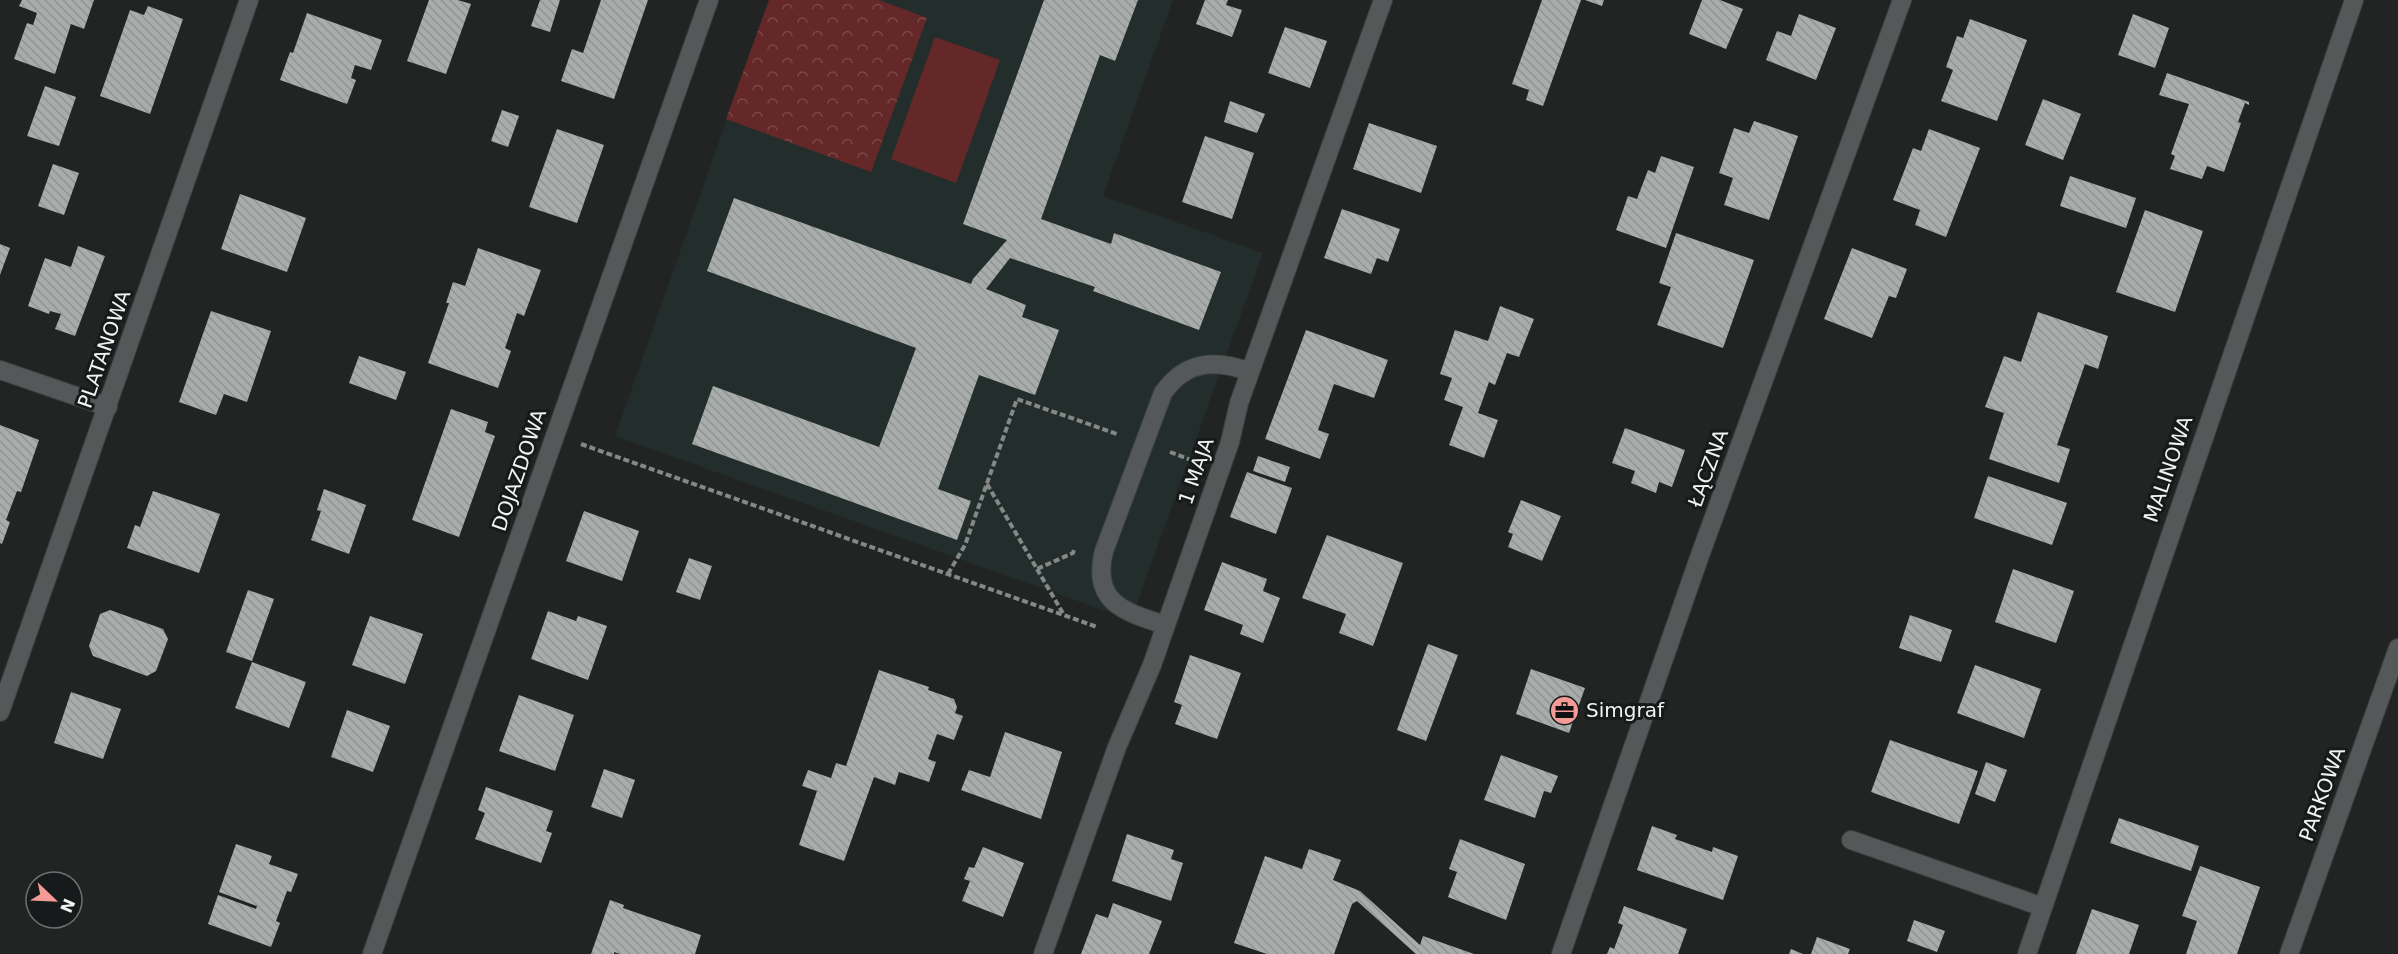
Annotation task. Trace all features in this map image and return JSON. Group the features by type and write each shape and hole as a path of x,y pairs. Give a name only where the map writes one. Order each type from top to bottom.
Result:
{"street":[{"name":"PLATANOWA","path":"0,712 249,0"},
{"name":"DOJAZDOWA","path":"372,954 710,0"},
{"name":"1 MAJA","path":"1043,954 1117,747 1142,692 1230,442 1239,403 1383,0"},
{"name":"ŁĄCZNA","path":"1561,954 1699,558 1902,0"},
{"name":"MALINOWA","path":"2026,954 2354,0"},
{"path":"1165,626 1115,605 1106,591 1101,573 1104,551 1163,393 1169,383 1180,375 1215,363 1225,363 1250,372"},
{"path":"0,370 108,407"},
{"name":"PARKOWA","path":"2289,954 2398,648"},
{"path":"1851,840 2043,907"}],"path":[{"path":"948,574 965,545 1017,399 1197,462"},
{"path":"1113,444 1117,434"},
{"path":"572,441 1103,629"},
{"path":"987,484 1064,615"},
{"path":"1037,569 1073,553 1077,542"}],"shaded area":[{"path":"769,0 1173,0 1103,196 1263,253 1131,620 615,436"}],"green space":[{"path":"769,0 879,0 927,18 871,172 726,119"},
{"path":"935,37 1000,60 956,183 891,159"}],"building":[{"path":"22,0 94,0 84,29 71,24 55,74 14,59 27,23 33,25 37,13 19,6"},
{"path":"429,0 458,0 471,4 446,74 407,61"},
{"path":"540,0 560,0 550,32 531,26"},
{"path":"601,0 648,0 614,99 561,81 572,49 583,53"},
{"path":"1044,0 1138,0 1115,61 1100,55 1041,219 1111,244 1114,233 1221,272 1199,330 1093,291 1095,287 1010,258 986,289 1026,305 1022,317 1059,330 1035,395 979,375 938,489 971,501 957,540 692,444 713,386 879,447 916,348 707,271 734,198 971,284 1007,240 963,224"},
{"path":"1205,0 1228,0 1226,5 1242,10 1232,37 1196,24"},
{"path":"1542,0 1581,0 1543,106 1526,100 1529,90 1512,84"},
{"path":"1585,0 1604,0 1602,6"},
{"path":"1702,0 1720,0 1743,9 1726,49 1689,34"},
{"path":"148,6 183,19 150,114 100,96 130,10 144,15"},
{"path":"307,13 382,40 371,70 355,65 351,78 356,80 347,104 280,80 290,52 293,53"},
{"path":"1799,14 1836,28 1816,80 1766,60 1777,31 1791,36"},
{"path":"2133,14 2169,28 2155,68 2118,55"},
{"path":"1970,19 2027,40 1997,121 1941,101 1953,70 1946,67 1957,36 1963,38"},
{"path":"1285,27 1327,41 1310,88 1268,73"},
{"path":"2167,73 2249,102 2249,105 2245,103 2238,122 2241,123 2224,172 2207,166 2202,179 2170,169 2175,156 2171,154 2189,104 2159,95"},
{"path":"45,86 76,97 59,146 27,136"},
{"path":"2043,99 2081,114 2063,160 2025,145"},
{"path":"1230,101 1265,114 1257,133 1224,122"},
{"path":"502,110 519,116 508,147 491,141"},
{"path":"1754,121 1798,136 1769,220 1724,205 1733,178 1719,173 1734,128 1749,133"},
{"path":"1369,123 1437,146 1421,193 1353,169"},
{"path":"557,129 604,145 577,223 529,207"},
{"path":"1929,129 1980,148 1946,237 1915,225 1920,210 1893,200 1913,148 1921,151"},
{"path":"1205,136 1254,153 1232,219 1182,202"},
{"path":"1661,156 1694,167 1666,248 1616,230 1628,196 1637,199 1648,170 1655,173"},
{"path":"53,164 79,173 64,215 38,206"},
{"path":"2070,176 2136,198 2126,228 2060,206"},
{"path":"240,194 306,218 287,272 221,249"},
{"path":"1342,209 1400,229 1388,262 1377,258 1371,274 1324,258"},
{"path":"2145,210 2203,231 2175,312 2116,292"},
{"path":"1676,233 1754,260 1723,348 1657,325 1671,287 1659,283"},
{"path":"0,244 10,248 0,275"},
{"path":"78,246 105,256 75,336 55,329 61,314 50,311 49,314 28,306 45,258 71,267"},
{"path":"478,248 541,270 524,316 517,313 505,348 511,351 498,388 428,363 449,303 446,303 453,282 465,286"},
{"path":"1852,248 1907,269 1896,298 1889,296 1872,338 1824,319"},
{"path":"1500,306 1534,319 1519,357 1507,353 1495,385 1489,382 1478,413 1498,420 1484,458 1449,445 1463,407 1444,400 1452,378 1440,374 1455,330 1488,341"},
{"path":"211,311 271,331 247,402 224,394 216,415 179,402"},
{"path":"2038,312 2108,336 2098,369 2085,364 2057,445 2070,449 2059,483 1989,459 2004,413 1985,407 2004,356 2021,362"},
{"path":"1306,330 1388,360 1374,398 1334,384 1318,430 1329,434 1320,459 1265,439"},
{"path":"359,356 406,372 396,400 349,383"},
{"path":"451,409 488,422 485,432 495,436 459,537 412,520"},
{"path":"0,425 39,440 21,492 17,491 6,520 10,522 2,544 0,543"},
{"path":"1625,428 1685,450 1672,487 1659,482 1656,493 1631,483 1635,471 1612,463"},
{"path":"1258,456 1290,467 1285,482 1253,471"},
{"path":"1247,472 1292,488 1276,534 1230,517"},
{"path":"1988,476 2067,503 2052,545 1974,518"},
{"path":"324,489 366,505 349,554 311,540 321,511 317,510"},
{"path":"153,491 220,514 199,573 127,548 135,525 140,527"},
{"path":"1521,500 1561,516 1542,561 1508,547 1513,534 1508,532"},
{"path":"584,511 639,531 622,581 566,561"},
{"path":"1327,535 1403,563 1373,646 1339,633 1346,614 1302,598"},
{"path":"689,558 712,566 700,600 676,592"},
{"path":"1222,562 1267,579 1263,591 1280,598 1263,643 1240,634 1243,625 1204,610"},
{"path":"2013,569 2074,591 2056,643 1995,622"},
{"path":"248,590 274,599 252,661 226,652"},
{"path":"110,610 163,629 168,639 156,671 147,676 93,656 89,646 100,614"},
{"path":"548,611 576,621 578,616 607,626 588,680 531,659"},
{"path":"1910,615 1952,630 1941,662 1899,648"},
{"path":"370,616 423,634 405,684 352,665"},
{"path":"1428,644 1458,655 1426,741 1397,730"},
{"path":"1190,655 1241,673 1217,739 1175,724 1182,705 1174,702"},
{"path":"252,662 306,682 289,728 235,708"},
{"path":"1975,665 2041,689 2024,738 1957,713"},
{"path":"1531,669 1585,688 1569,733 1516,714"},
{"path":"879,670 929,687 928,690 954,699 957,707 955,713 963,716 954,740 937,734 928,759 936,762 929,782 899,772 895,785 874,777 844,861 799,845 817,791 802,786 808,770 831,778 836,763 846,766"},
{"path":"71,692 121,709 103,759 54,743"},
{"path":"519,695 574,715 555,771 499,751"},
{"path":"347,710 390,726 373,772 331,757"},
{"path":"1005,732 1062,752 1041,819 961,790 969,770 990,777"},
{"path":"1890,740 1978,771 1959,824 1871,792"},
{"path":"1501,755 1558,776 1551,793 1544,791 1535,818 1484,800"},
{"path":"1986,762 2007,770 1995,802 1975,794"},
{"path":"604,769 635,780 622,818 591,807"},
{"path":"486,787 553,811 546,831 552,833 541,863 475,839 485,813 478,810"},
{"path":"2119,818 2199,846 2191,871 2110,843"},
{"path":"1652,826 1677,835 1675,839 1712,852 1713,847 1738,856 1723,900 1637,870"},
{"path":"1127,834 1174,850 1171,859 1183,863 1171,901 1112,881"},
{"path":"1460,839 1525,864 1506,920 1448,897 1457,872 1449,869"},
{"path":"236,844 272,856 269,864 298,874 291,892 287,891 276,921 280,923 271,947 208,924 218,895 256,909 257,906 219,892"},
{"path":"983,847 1024,863 1003,917 962,901 970,881 964,879 969,867 974,868"},
{"path":"1309,849 1341,860 1333,880 1360,891 1420,945 1423,936 1474,954 1416,954 1357,901 1352,904 1334,954 1267,954 1234,943 1265,856 1302,869"},
{"path":"2200,866 2260,887 2237,954 2186,954 2197,921 2182,916"},
{"path":"610,900 624,905 623,908 701,935 695,954 620,954 614,952 614,954 591,954"},
{"path":"1113,903 1162,921 1149,954 1081,954 1096,914 1108,918"},
{"path":"1624,906 1687,929 1678,954 1607,954 1610,947 1614,949 1623,925 1618,923"},
{"path":"2092,909 2139,925 2129,954 2076,954"},
{"path":"1914,920 1945,931 1937,952 1907,941"},
{"path":"1817,937 1850,949 1848,954 1811,954"},
{"path":"1791,949 1803,954 1789,954"}],"place":[{"name":"Simgraf","path":"1565,710"}]}
